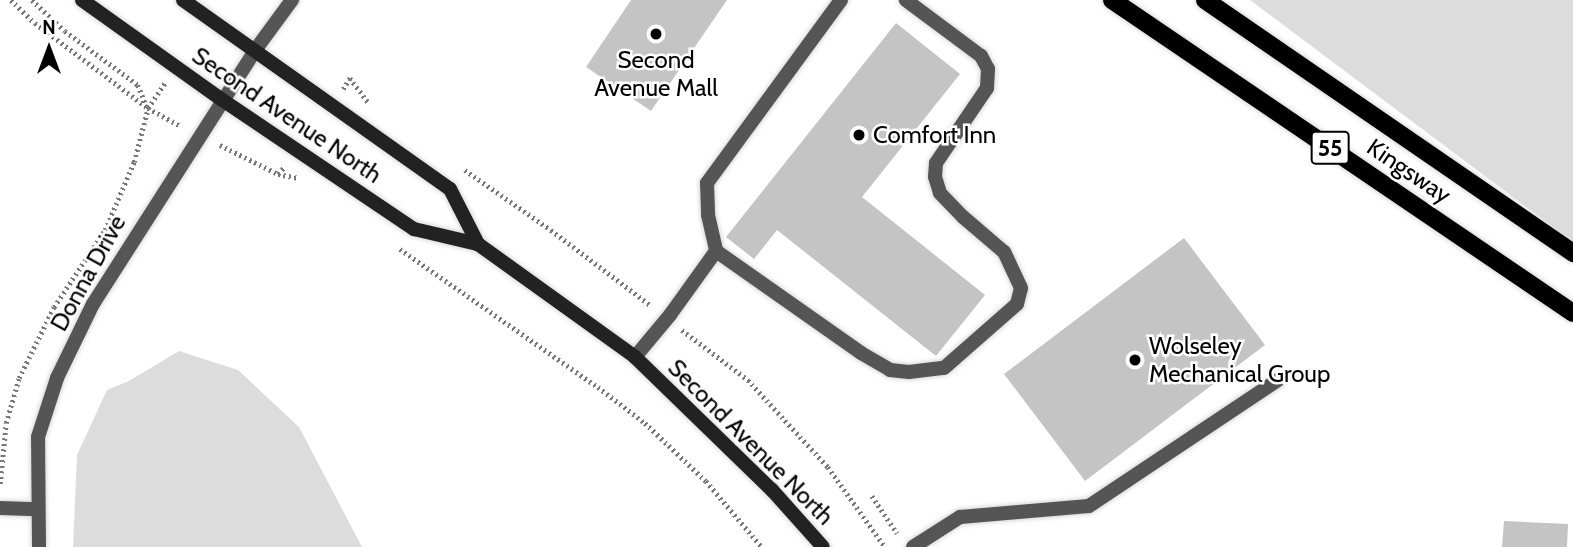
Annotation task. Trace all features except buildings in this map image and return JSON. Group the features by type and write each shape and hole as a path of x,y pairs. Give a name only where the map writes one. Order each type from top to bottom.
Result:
{"main road":[{"name":"Second Avenue North","path":"82,0 221,99 414,229 478,244 635,357 772,490 823,547"},
{"name":"Second Avenue North","path":"183,0 256,49 450,189 478,244"},
{"name":"Kingsway","path":"1112,0 1573,313"},
{"name":"Kingsway","path":"1205,0 1573,253"}],"street":[{"name":"Donna Drive","path":"39,547 38,437 57,378 93,304 221,99 292,0"},
{"path":"841,0 707,183 708,215 716,251 890,370 909,372 944,368 1017,304 1021,288 1004,252 940,193 934,177 936,163 987,88 988,69 981,57 906,0"},
{"path":"635,357 716,251"},
{"path":"913,547 960,517 1088,506 1278,380"},
{"path":"0,508 37,509"}],"path":[{"path":"32,0 65,31 138,85 148,108"},
{"path":"0,484 6,423 19,378 54,307 105,230 134,162 148,108 175,67"},
{"path":"350,78 370,104"},
{"path":"461,167 551,230 748,380 828,467 885,547"},
{"path":"278,174 298,178 309,186"},
{"path":"398,248 598,387 645,424 706,481 762,547"},
{"path":"872,496 899,537"}],"shaded area":[{"path":"1250,0 1573,0 1573,242"},
{"path":"179,351 238,370 299,427 362,547 73,547 77,455 107,390 129,381"}],"place":[{"name":"Second Avenue Mall","path":"656,34"},
{"name":"Comfort Inn","path":"859,135"},
{"name":"Wolseley Mechanical Group","path":"1135,360"}]}
